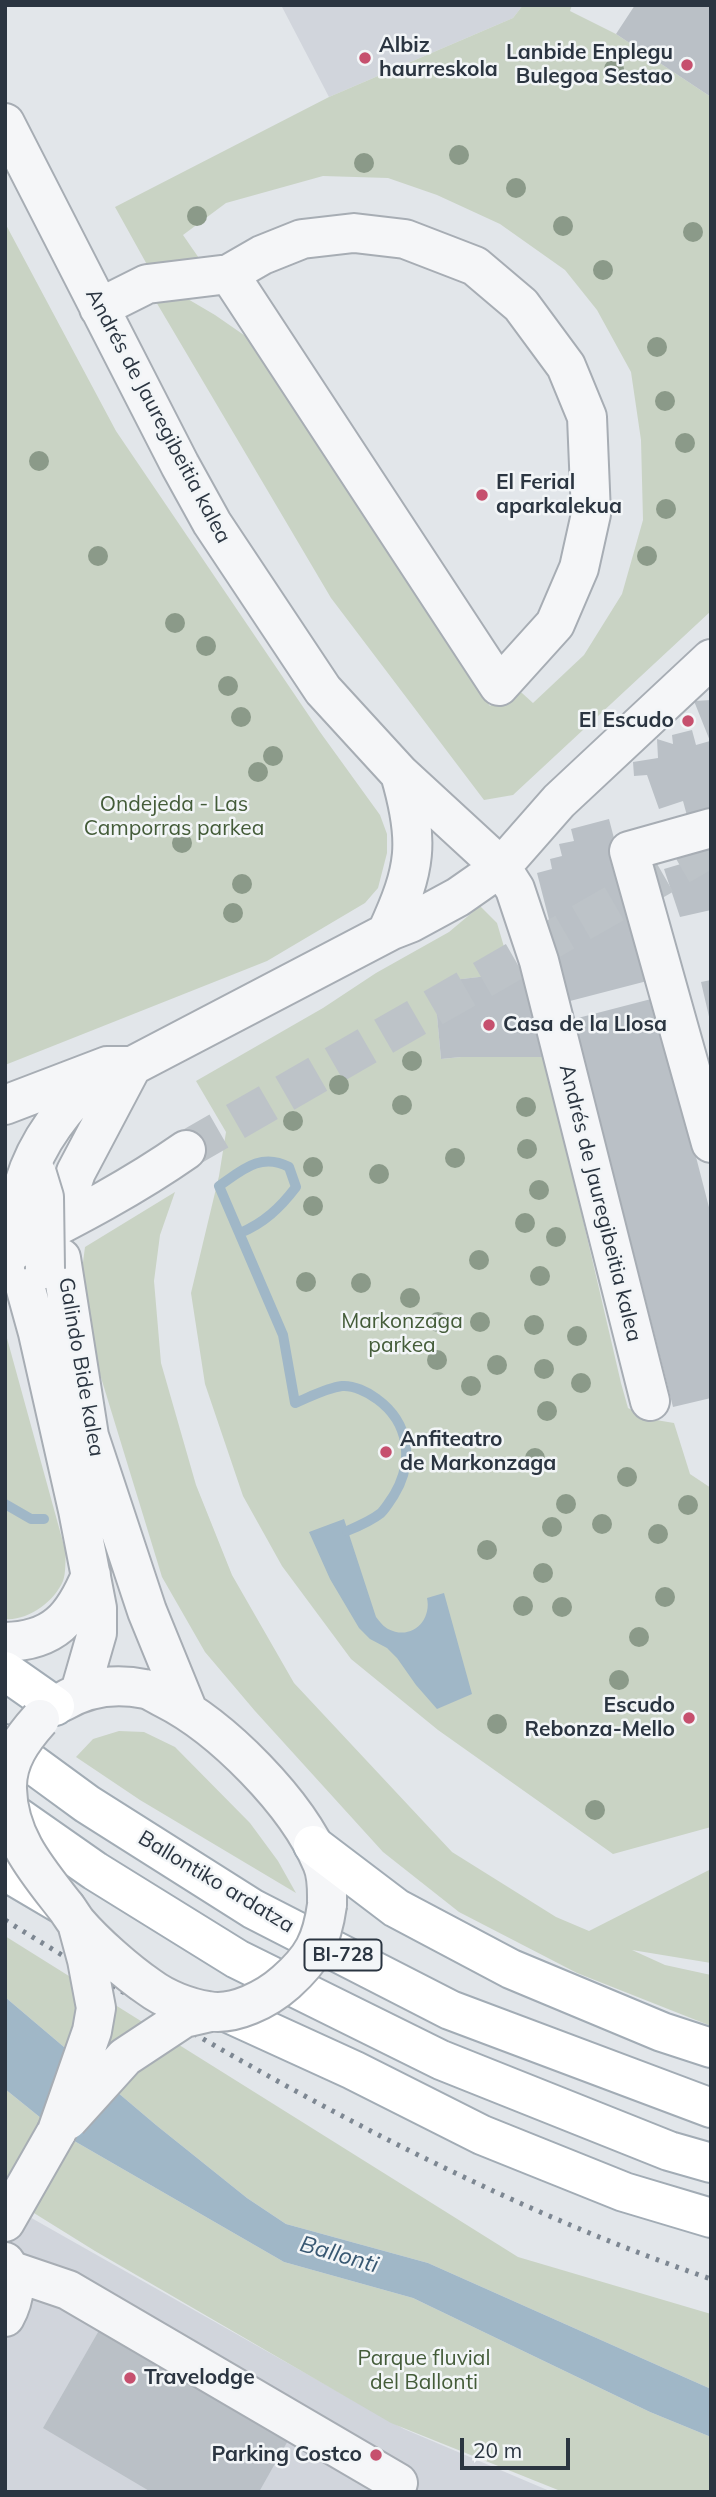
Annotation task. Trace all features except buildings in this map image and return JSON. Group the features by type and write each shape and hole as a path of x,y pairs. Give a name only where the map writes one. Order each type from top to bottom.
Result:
{"main road":[{"path":"5,1671 58,1706"},
{"name":"Ballontiko ardatza","path":"5,1744 87,1804 253,1909 450,2010 711,2108"},
{"name":"BI-728","path":"5,1808 95,1871 237,1959 441,2060 669,2151 711,2163"},
{"path":"313,1845 396,1908 511,1969 662,2032 711,2048"},
{"path":"5,1871 71,1915"},
{"path":"218,2012 353,2070 482,2135 624,2192 711,2218"}],"street":[{"name":"Andrés de Jauregibeitia kalea","path":"5,123 212,523 323,690 400,774 501,867 515,889 531,934 650,1401"},
{"path":"99,308 147,284 229,274 262,255 302,239 354,233 405,239 475,266 521,305 566,366 587,417 591,514 579,568 555,624 499,686 229,274"},
{"path":"5,1105 120,1066 458,897 501,867 559,801 711,659"},
{"path":"398,928 410,875 414,841 400,774"},
{"path":"711,828 629,851 699,1062 711,1143"},
{"path":"398,928 470,871 474,853 465,832"},
{"path":"24,1165 60,1114 120,1066"},
{"name":"Galindo Bide kalea","path":"26,1256 66,1202 120,1066"},
{"path":"26,1256 86,1211 151,1174 186,1150"},
{"name":"Galindo Bide kalea","path":"24,1165 26,1256 46,1371 97,1608 97,1633 58,1706"},
{"name":"Galindo Bide kalea","path":"26,1256 53,1312 112,1511 147,1611 187,1709"},
{"path":"5,1642 46,1636 64,1622 79,1603 91,1575"},
{"path":"57,2132 125,2057 184,2018 218,2012 265,1997 280,1987 309,1959 317,1947 327,1905 323,1865 313,1845 276,1792 227,1741 187,1709 147,1689 106,1686 58,1706 24,1735 12,1758 7,1789 10,1816 20,1844 32,1865 71,1915 150,1989 188,2006 218,2012"},
{"path":"5,2222 57,2132 92,2031 96,2008 87,1960 71,1915"},
{"path":"5,2317 15,2289 9,2266"},
{"path":"9,2266 68,2290 407,2489"}],"shaded area":[{"name":"Albiz haurreskola","path":"281,5 523,5 513,18 329,97"},
{"path":"5,2203 404,2429 552,2492 5,2492"}],"green space":[{"path":"523,5 572,5 570,11 616,34 711,97 711,611 513,795 484,800 331,598 152,295 181,295 267,351 490,706 512,684 533,703 584,655 622,594 643,520 641,440 631,372 597,310 565,270 500,224 437,195 388,178 323,176 226,203 183,235 203,264 150,270 115,207 329,97 513,18"},
{"name":"Ondejeda - Las Camporras parkea","path":"5,223 116,431 320,732 380,815 387,834 387,853 378,888 365,903 267,961 5,1065"},
{"name":"Markonzaga parkea","path":"480,906 497,923 507,957 507,974 453,980 435,993 441,1059 545,1057 628,1408 650,1419 674,1423 690,1474 711,1488 711,1827 613,1854 438,1730 351,1659 282,1566 243,1496 205,1384 191,1293 219,1176 226,1132 196,1081 449,932"},
{"path":"175,1192 160,1235 154,1281 161,1363 196,1485 232,1575 294,1683 452,1852 556,1917 589,1931 711,1869 711,1963 632,1950 665,1965 711,1975 711,2026 577,1973 459,1912 383,1852 205,1652 162,1577 99,1371 82,1270 85,1247"},
{"path":"5,1331 66,1553 64,1578 59,1589 39,1609 14,1619 5,1619"},
{"path":"119,1731 144,1732 175,1747 250,1823 278,1861 296,1893 140,1800 76,1757 93,1739"},
{"name":"Parque fluvial del Ballonti","path":"5,1936 518,2257 711,2314 711,2389 428,2263 286,2224 247,2198 156,2125 5,1997"},
{"name":"Parque fluvial del Ballonti","path":"5,2089 57,2131 284,2262 413,2298 650,2412 711,2437 711,2492 563,2492 391,2423 95,2251 5,2195"}],"water":[{"path":"344,1519 376,1617 386,1628 396,1632 412,1631 423,1621 428,1606 427,1598 444,1593 472,1694 437,1709 397,1658 359,1628 330,1579 309,1532"},
{"name":"Ballonti","path":"5,1997 156,2125 247,2198 286,2224 428,2263 711,2389 711,2437 650,2412 413,2298 284,2262 57,2131 5,2089"}],"waterway":[{"path":"240,1233 271,1214 296,1187 289,1167 269,1161 261,1162 244,1169 219,1186 283,1335 295,1403 336,1387 356,1388 373,1396 388,1409 402,1431 406,1456 394,1495 381,1513 347,1531"},
{"path":"5,1504 31,1519 44,1519"}],"tunnel":[{"path":"186,1150 711,848"}],"railway":[{"path":"5,1920 260,2072 348,2119 527,2206 618,2245 711,2279"}],"place":[{"name":"Albiz haurreskola","path":"365,58"},
{"name":"Lanbide Enplegu Bulegoa Sestao","path":"687,65"},
{"name":"El Ferial aparkalekua","path":"482,495"},
{"name":"El Escudo","path":"688,721"},
{"name":"Casa de la Llosa","path":"489,1025"},
{"name":"Anfiteatro de Markonzaga","path":"386,1452"},
{"name":"Escudo Rebonza-Mello","path":"689,1718"},
{"name":"Travelodge","path":"130,2378"},
{"name":"Parking Costco","path":"376,2455"}]}
